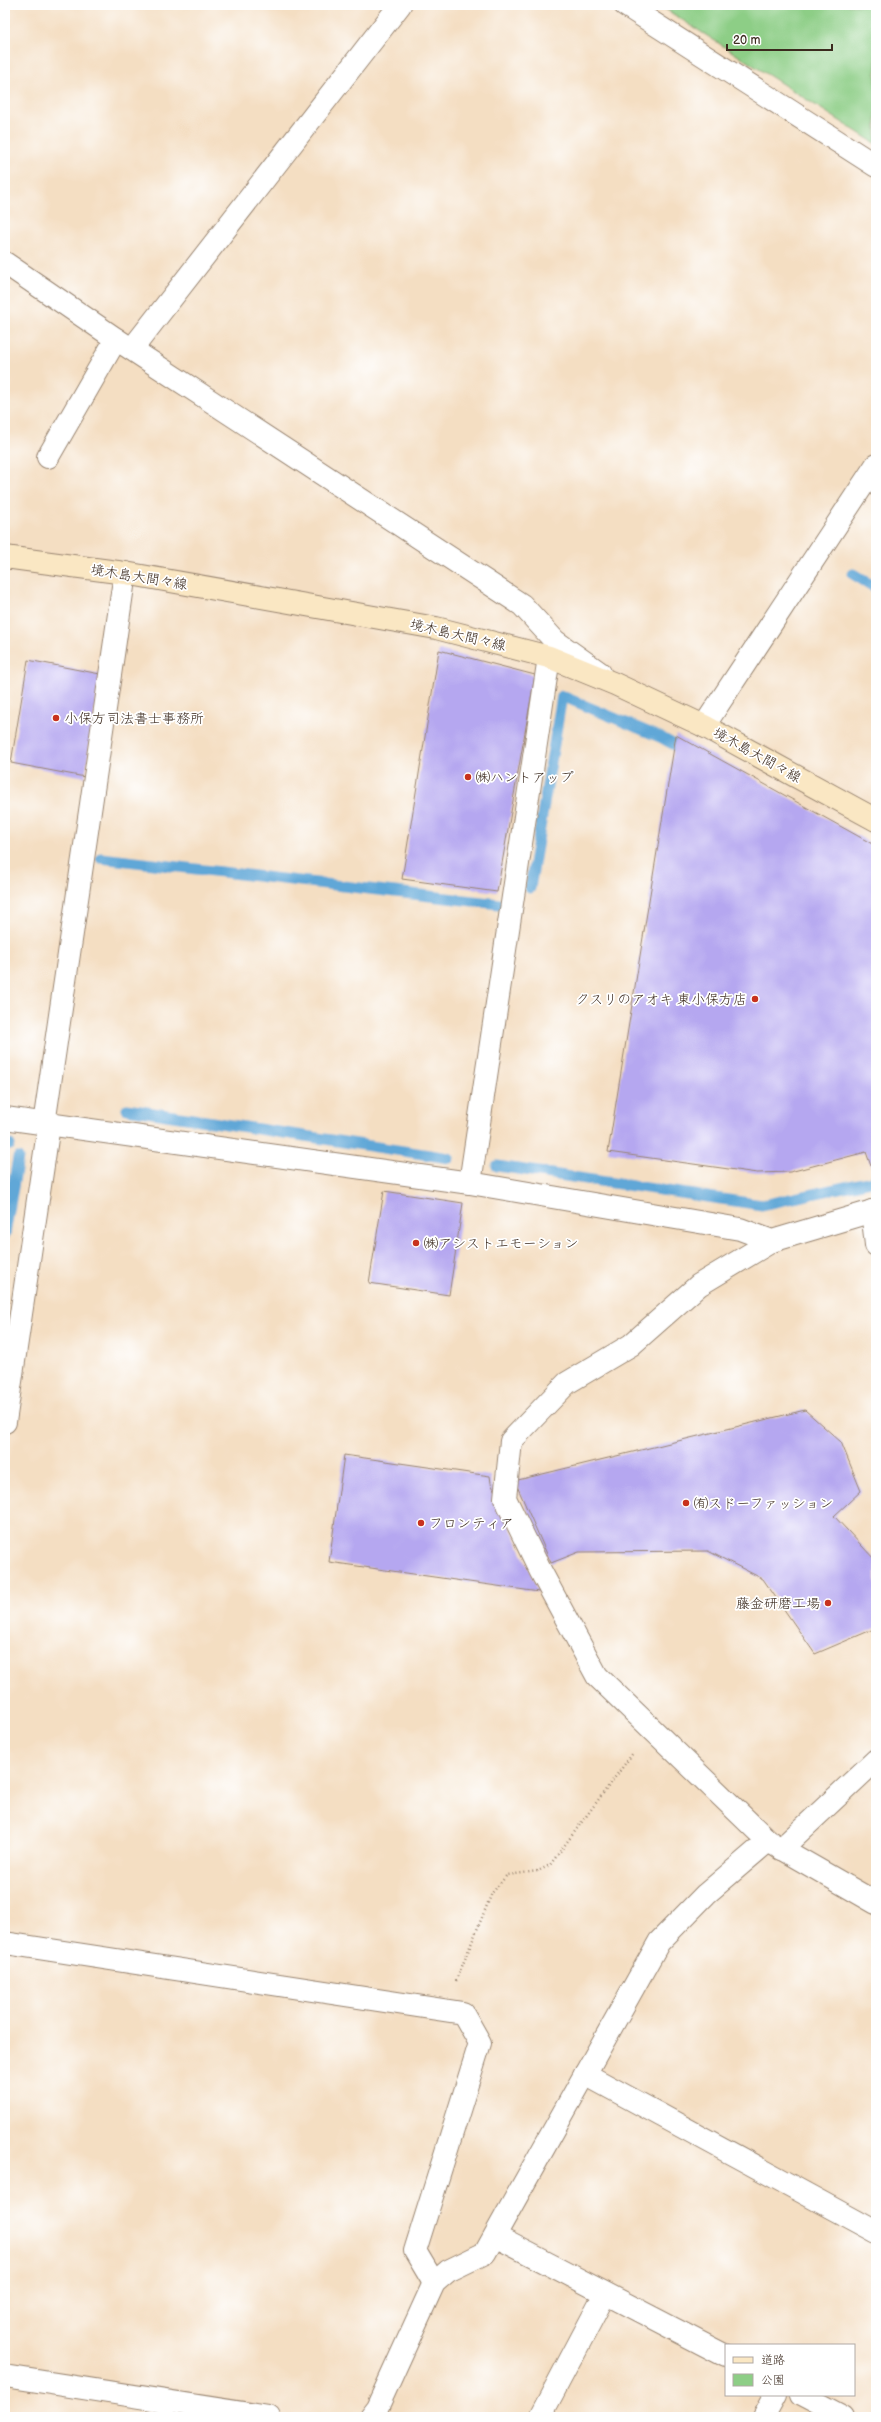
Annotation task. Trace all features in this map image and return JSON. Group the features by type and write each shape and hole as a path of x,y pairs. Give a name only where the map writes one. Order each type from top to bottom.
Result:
{"main road":[{"name":"境木島大間々線","path":"5,557 125,573 436,628 549,657 615,684 704,726 876,820"}],"street":[{"path":"48,457 124,344 400,5"},
{"path":"625,5 876,166"},
{"path":"5,263 124,344 522,606 555,642 615,684"},
{"path":"704,726 876,465"},
{"path":"5,1422 125,573"},
{"path":"470,1184 549,657"},
{"path":"5,1118 470,1184 740,1229 772,1241"},
{"path":"876,1245 874,1210 772,1241 699,1285 631,1345 567,1383 511,1441 505,1498 540,1570 597,1676 775,1845 876,1903"},
{"path":"370,2417 377,2408 434,2283 448,2271 484,2253 495,2236 659,1942 706,1894 775,1845 876,1760"},
{"path":"5,1943 463,2013 480,2043 415,2251 434,2283"},
{"path":"585,2074 876,2232"},
{"path":"495,2236 725,2355"},
{"path":"540,2417 606,2294"},
{"path":"5,2376 269,2417"},
{"path":"763,2417 774,2396"},
{"path":"803,2396 843,2417"}],"path":[{"path":"444,2010 492,1893 507,1875 538,1871 550,1865 653,1729"}],"green space":[{"path":"659,5 876,5 876,144"}],"building":[{"name":"㈱ハントアップ","path":"439,650 535,675 497,892 402,879"},
{"name":"小保方司法書士事務所","path":"28,660 100,674 85,777 11,763"},
{"name":"クスリのアオキ 東小保方店","path":"676,735 876,846 876,1165 871,1166 866,1152 790,1172 757,1173 608,1152"},
{"name":"㈱アシストエモーション","path":"384,1191 463,1203 449,1295 369,1283"},
{"name":"㈲スドーファッション","path":"805,1410 841,1442 861,1491 834,1516 876,1561 876,1628 815,1654 763,1579 708,1551 579,1552 551,1563 517,1486 518,1480"},
{"name":"フロンティア","path":"344,1455 490,1476 491,1483 539,1592 329,1562"}],"waterway":[{"path":"853,574 876,588"},
{"path":"530,888 562,696 662,738 687,752"},
{"path":"101,858 499,904"},
{"path":"127,1109 449,1158"},
{"path":"5,1144 10,1145"},
{"path":"5,1234 18,1158"},
{"path":"497,1166 762,1205 876,1180"}],"place":[{"name":"小保方司法書士事務所","path":"56,718"},
{"name":"㈱ハントアップ","path":"468,777"},
{"name":"クスリのアオキ 東小保方店","path":"755,999"},
{"name":"㈱アシストエモーション","path":"416,1243"},
{"name":"㈲スドーファッション","path":"686,1503"},
{"name":"フロンティア","path":"421,1523"},
{"name":"藤金研磨工場","path":"828,1603"}]}
